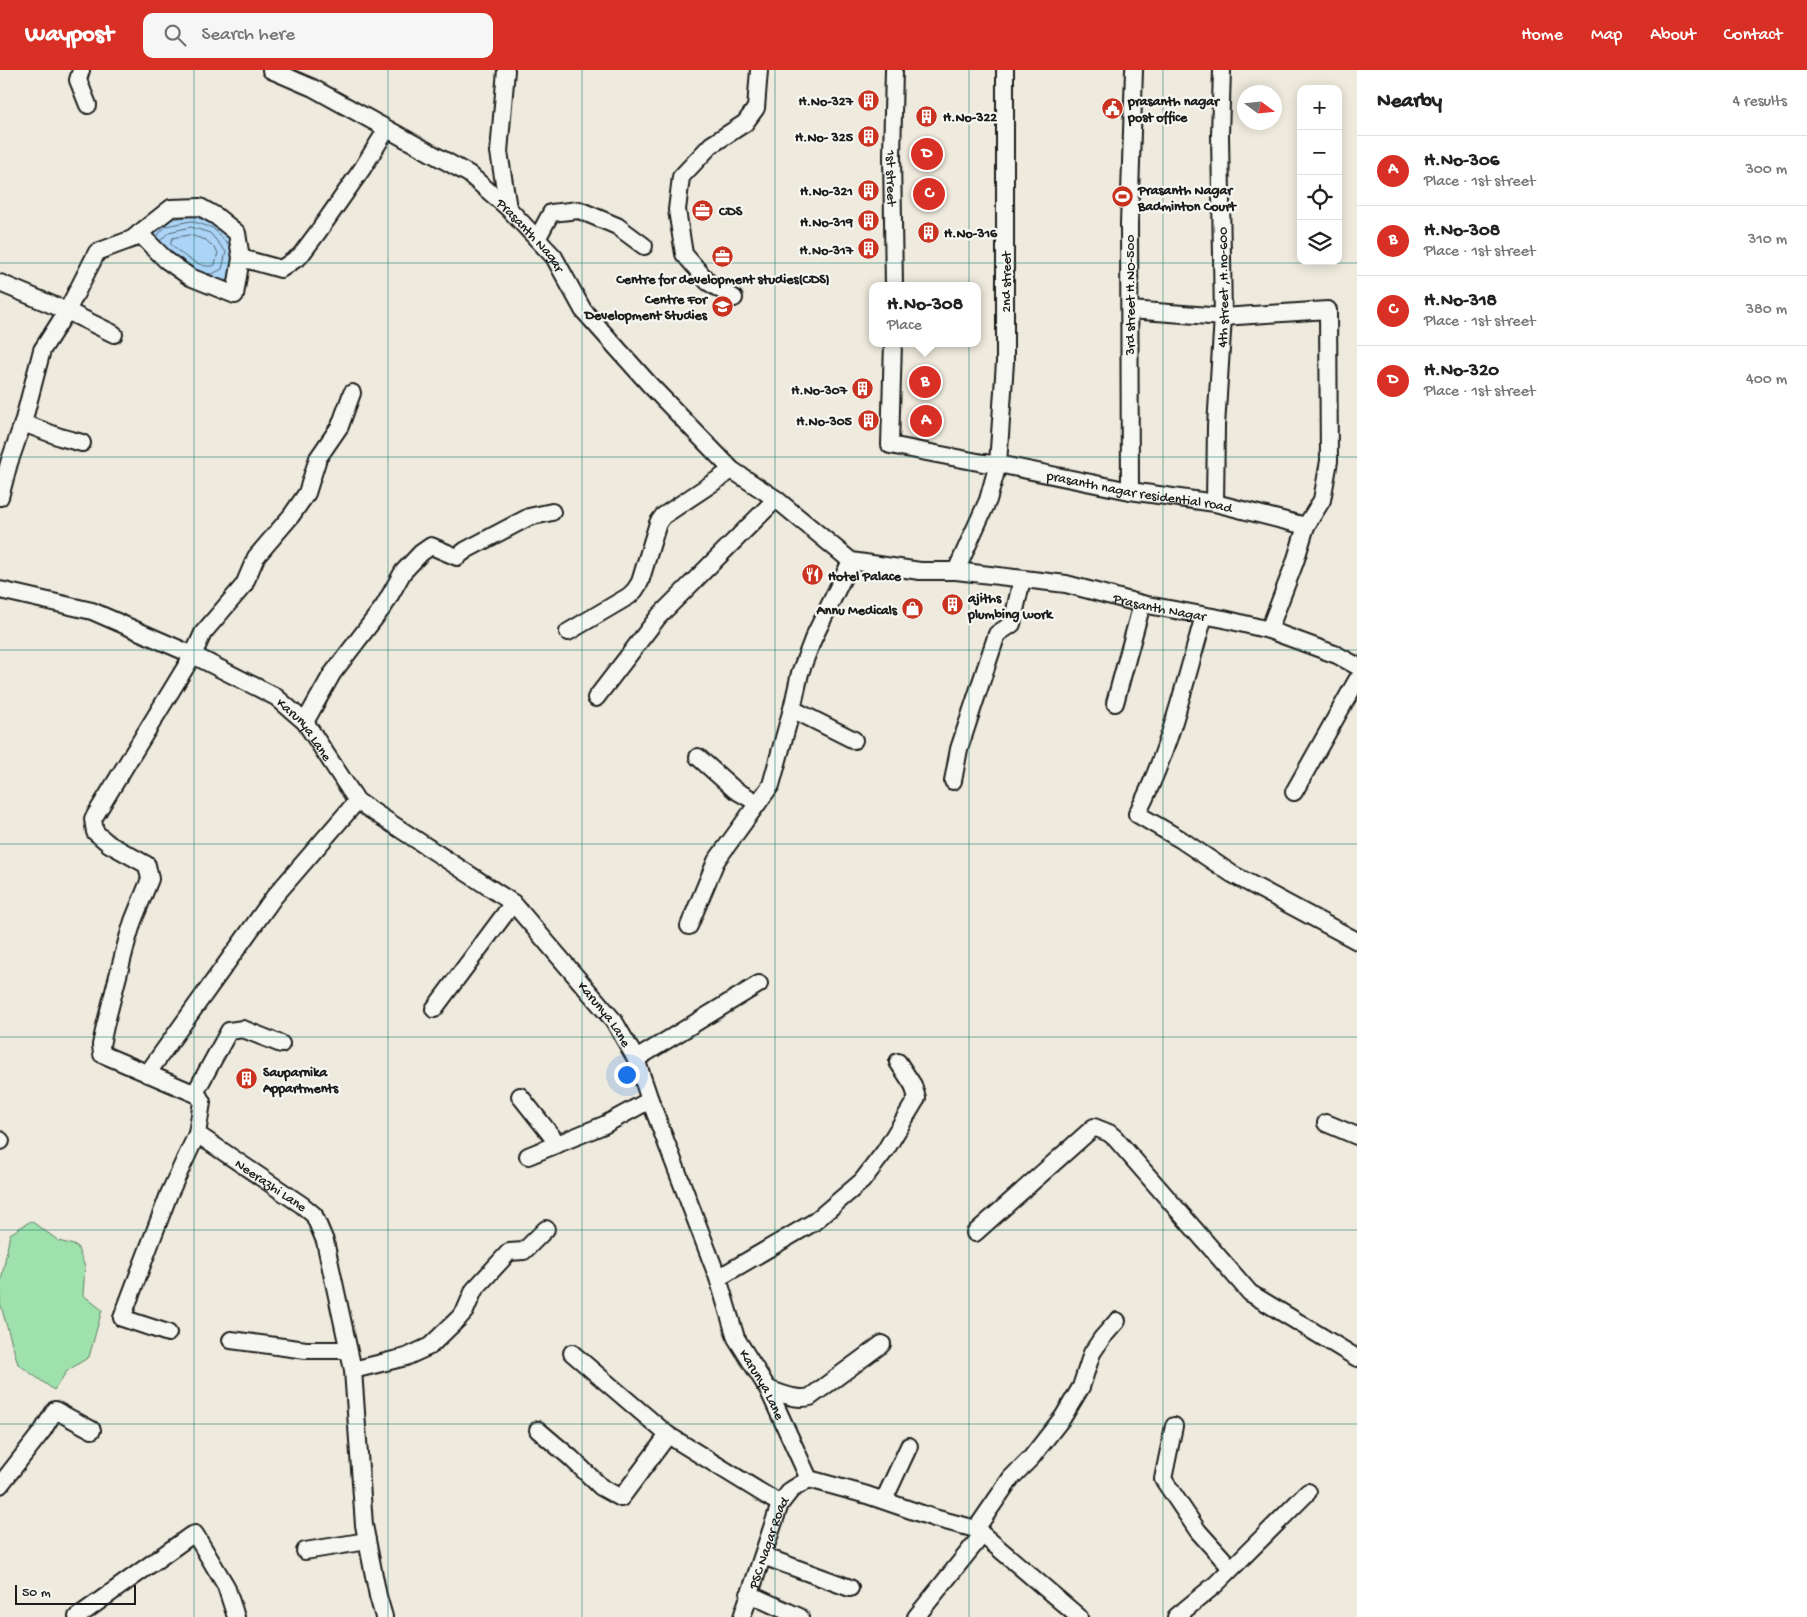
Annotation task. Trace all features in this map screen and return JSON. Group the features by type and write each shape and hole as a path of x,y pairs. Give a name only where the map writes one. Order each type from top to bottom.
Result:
{"street":[{"path":"81,70 78,80 88,105"},
{"name":"Prasanth Nagar","path":"271,70 313,88 470,174 508,208 554,257 583,310 649,384 732,470 776,499 851,561 920,571 956,571 1066,584 1142,604 1269,630 1337,655 1357,666"},
{"path":"506,70 499,152 508,208"},
{"path":"734,298 708,282 684,254 677,210 681,177 711,145 745,123 756,108 760,70"},
{"name":"1st street","path":"894,70 892,156 894,282"},
{"name":"2nd street","path":"956,571 988,500 998,464 1005,362 1005,70"},
{"name":"3rd street H.NO-500","path":"1130,490 1129,224 1134,70"},
{"name":"4th street ,H.no-600","path":"1215,503 1216,426 1223,317 1220,135 1222,70"},
{"path":"241,258 281,268 300,256 362,169 387,129"},
{"path":"0,497 5,461 23,423 42,350 67,311 97,252 132,239 139,233 170,208 200,207 216,216 238,233 241,258 235,296 190,277 166,260 139,233"},
{"path":"537,239 551,213 579,210 617,226 644,246"},
{"path":"0,283 67,311 114,334"},
{"path":"1130,310 1223,317 1328,310 1329,461 1322,500 1306,526 1295,562 1269,630"},
{"path":"893,347 890,445 983,463 998,464"},
{"path":"168,1333 122,1318 168,1194 197,1134 202,1102 195,1093 102,1054 101,1045 105,1026 127,941 150,879 147,865 109,844 95,832 93,819 192,655 203,633 244,585 256,557 291,516 307,493 318,458 340,426 352,393"},
{"path":"23,423 60,437 82,442"},
{"name":"prasanth nagar residential road","path":"998,464 1130,490 1215,503 1306,526"},
{"path":"568,632 632,593 640,582 658,523 663,516 732,470"},
{"path":"596,698 659,616 776,499"},
{"path":"304,722 332,674 384,606 403,572 421,553 431,546 457,557 466,550 529,518 552,512"},
{"path":"689,926 716,862 771,785 792,710 800,673 813,639 851,561"},
{"path":"953,781 959,749 997,634 1012,624 1022,579"},
{"name":"Karunya Lane","path":"0,590 92,611 192,655 276,697 304,722 357,801 513,904 614,1021 636,1058 650,1100 718,1278 736,1338 768,1388 809,1479"},
{"path":"1115,703 1142,604"},
{"path":"1204,616 1176,715 1148,793 1137,814 1180,838 1232,874 1357,941"},
{"path":"1294,792 1357,680"},
{"path":"792,710 854,740"},
{"path":"698,757 735,790 758,803"},
{"path":"147,1074 274,898 357,801"},
{"path":"434,1009 513,904"},
{"path":"636,1058 759,984"},
{"path":"195,1093 229,1031 243,1029 280,1044"},
{"path":"718,1278 814,1222 862,1181 885,1151 917,1098 913,1085 898,1062"},
{"path":"520,1096 558,1144"},
{"path":"528,1156 604,1125 650,1100"},
{"path":"1326,1123 1357,1136"},
{"path":"975,1234 1094,1127 1109,1133 1121,1144 1250,1293 1357,1358"},
{"name":"Neerazhi Lane","path":"197,1134 314,1215 325,1241 353,1370 364,1525 384,1617"},
{"path":"353,1370 406,1357 430,1346 465,1311 474,1290 509,1252 524,1251 546,1228"},
{"path":"916,1617 979,1532 1011,1478 1031,1458 1063,1418 1081,1387 1092,1353 1117,1321"},
{"path":"231,1340 306,1350 348,1350"},
{"path":"768,1388 790,1396 810,1397 882,1344"},
{"path":"572,1353 668,1435 780,1504"},
{"path":"0,1485 43,1430 55,1410 92,1430"},
{"path":"1174,1426 1163,1479 1198,1532 1231,1568"},
{"path":"538,1430 601,1487 621,1498 668,1435"},
{"path":"884,1500 909,1446"},
{"path":"809,1479 884,1500 979,1532 1076,1616"},
{"name":"PSC Nagar Road","path":"742,1617 780,1504 791,1490 809,1479"},
{"path":"1176,1617 1216,1584 1308,1492"},
{"path":"77,1617 195,1534 226,1586 236,1617"},
{"path":"305,1551 367,1541"},
{"path":"763,1556 850,1588"},
{"path":"749,1594 800,1617"}],"green space":[{"path":"31,1221 59,1241 77,1246 85,1267 83,1295 102,1310 89,1357 67,1371 54,1390 18,1364 0,1303 0,1287 10,1234"}],"water":[{"path":"191,216 216,223 239,247 232,277 214,287 145,241 163,221"}],"place":[{"name":"H.No-327","path":"869,100"},
{"name":"prasanth nagar post office","path":"1112,108"},
{"name":"H.No-322","path":"927,116"},
{"name":"H.No- 325","path":"869,136"},
{"name":"H.No-320","path":"927,154"},
{"name":"H.No-321","path":"869,190"},
{"name":"H.No-318","path":"929,194"},
{"name":"Prasanth Nagar Badminton Court","path":"1122,197"},
{"name":"CDS","path":"703,210"},
{"name":"H.No-319","path":"869,221"},
{"name":"H.No-316","path":"928,232"},
{"name":"H.No-317","path":"869,249"},
{"name":"Centre for development studies(CDS)","path":"723,256"},
{"name":"Centre For Development Studies","path":"723,306"},
{"name":"H.No-308","path":"925,382"},
{"name":"H.No-307","path":"863,389"},
{"name":"H.No-305","path":"868,420"},
{"name":"H.No-306","path":"926,421"},
{"name":"Hotel Palace","path":"812,575"},
{"name":"ajiths plumbing work","path":"952,605"},
{"name":"Annu Medicals","path":"913,609"},
{"name":"Sauparnika Appartments","path":"247,1079"}]}
